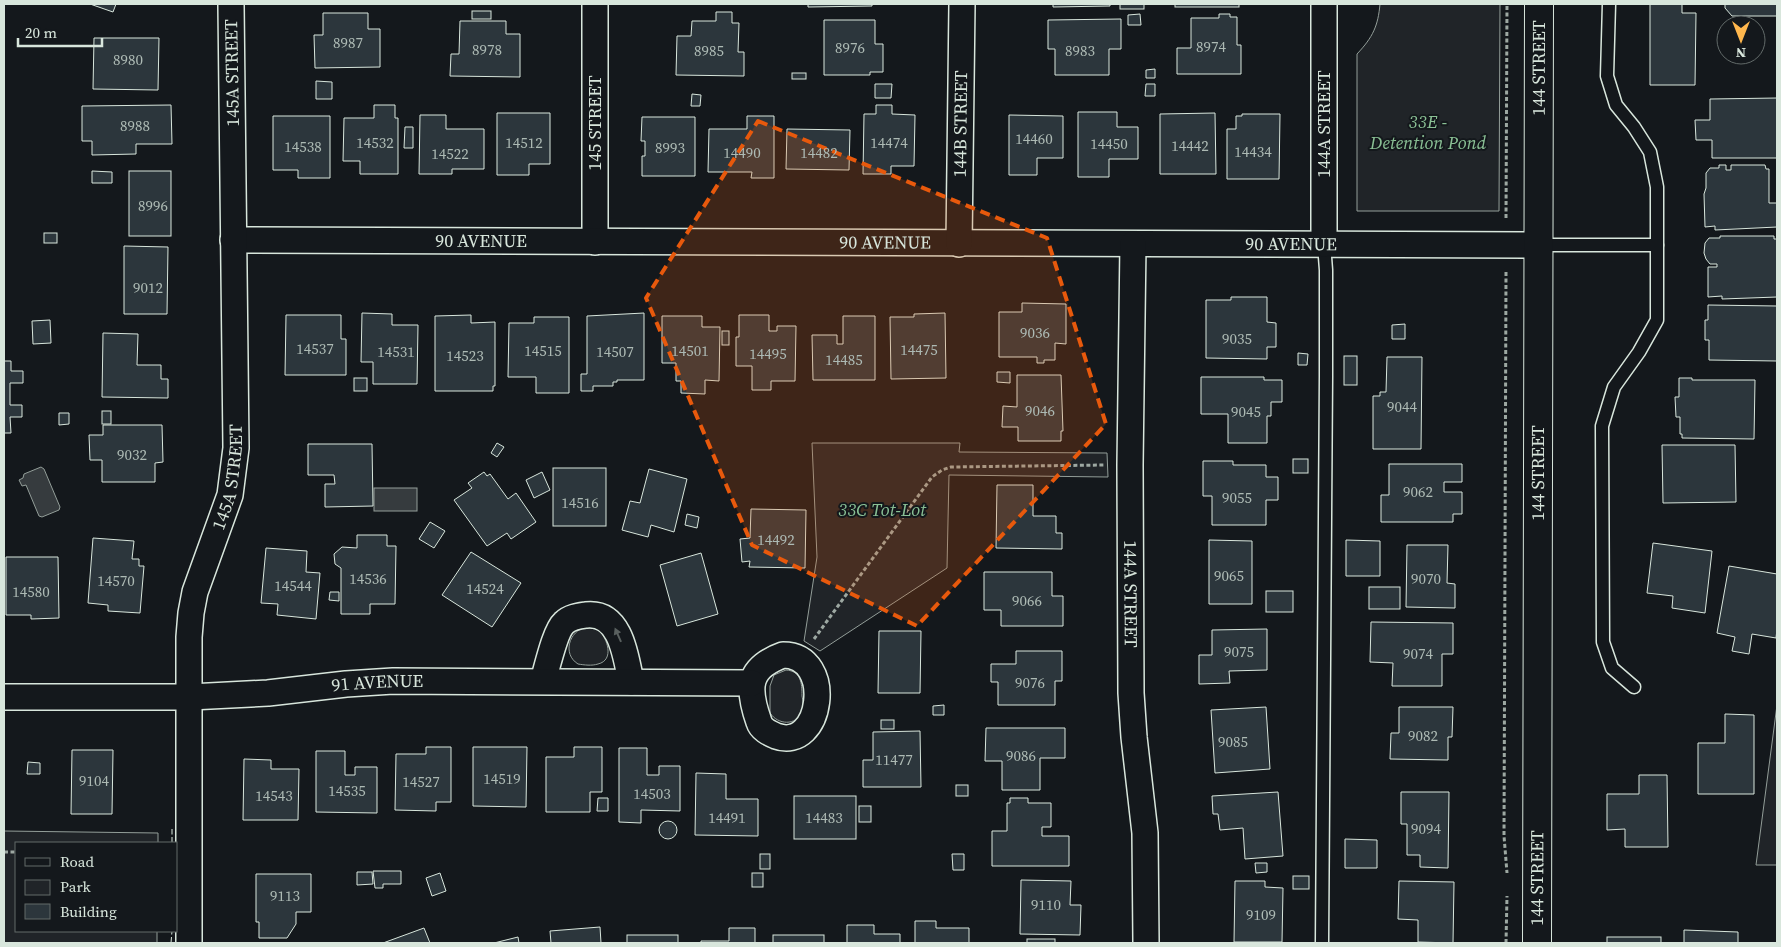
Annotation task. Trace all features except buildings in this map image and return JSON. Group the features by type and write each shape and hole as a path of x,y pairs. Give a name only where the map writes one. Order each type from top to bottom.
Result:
{"main road":[{"name":"144 STREET","path":"1537,943 1539,4"}],"street":[{"name":"145 STREET","path":"595,4 595,242"},
{"name":"144B STREET","path":"959,244 962,4"},
{"name":"144A STREET","path":"1324,4 1324,244"},
{"name":"145A STREET","path":"188,943 189,637 191,613 195,592 230,495 236,448 231,5"},
{"name":"90 AVENUE","path":"233,240 1538,245"},
{"name":"144A STREET","path":"1133,244 1130,464 1131,694 1145,833 1146,943"},
{"path":"544,681 555,643 564,623 577,616 591,614 604,618 616,628 625,652 631,682"},
{"path":"783,655 793,655 800,658 811,668 816,684 816,708 813,720 806,730 796,736 781,738 769,733 760,725 752,683 757,672 767,661 783,655"},
{"name":"91 AVENUE","path":"4,697 190,697 268,694 346,684 393,681 752,683"}],"lane":[{"path":"1609,4 1608,76 1616,105 1634,127 1650,152 1657,187 1657,320 1639,352 1614,387 1602,426 1604,642 1612,668 1634,687"},
{"path":"1322,943 1326,376 1326,270 1324,244"},
{"path":"1538,245 1657,245"}],"path":[{"path":"1506,221 1507,4"},
{"path":"1506,269 1504,836 1507,875"},
{"path":"800,658 936,472 951,467 1130,464"},
{"path":"1506,943 1507,895"}],"highlighted area":[{"path":"758,121 1047,238 1106,424 917,626 752,545 646,298"}],"green space":[{"name":"33E - Detention Pond","path":"1380,4 1500,4 1499,211 1357,211 1357,54 1374,31"},
{"name":"33C Tot-Lot","path":"812,443 960,443 959,452 1107,453 1108,477 949,475 947,568 820,651 804,641 817,557"},
{"path":"586,627 599,630 605,638 608,654 603,662 591,665 578,664 570,655 569,649 572,638 580,629"},
{"path":"786,670 798,675 802,687 803,710 796,720 791,722 782,722 770,713 770,686 774,675"},
{"path":"1777,705 1777,865 1756,865"},
{"path":"4,831 158,833 158,842 15,842 15,932 157,932 157,943 4,943"}],"shaded area":[{"path":"41,467 44,469 60,507 59,510 42,517 39,516 26,485 22,486 19,480 23,478 24,474"},
{"path":"374,488 417,488 417,511 374,511"}],"fence":[{"path":"172,829 172,842"},
{"path":"171,943 172,932"}]}
